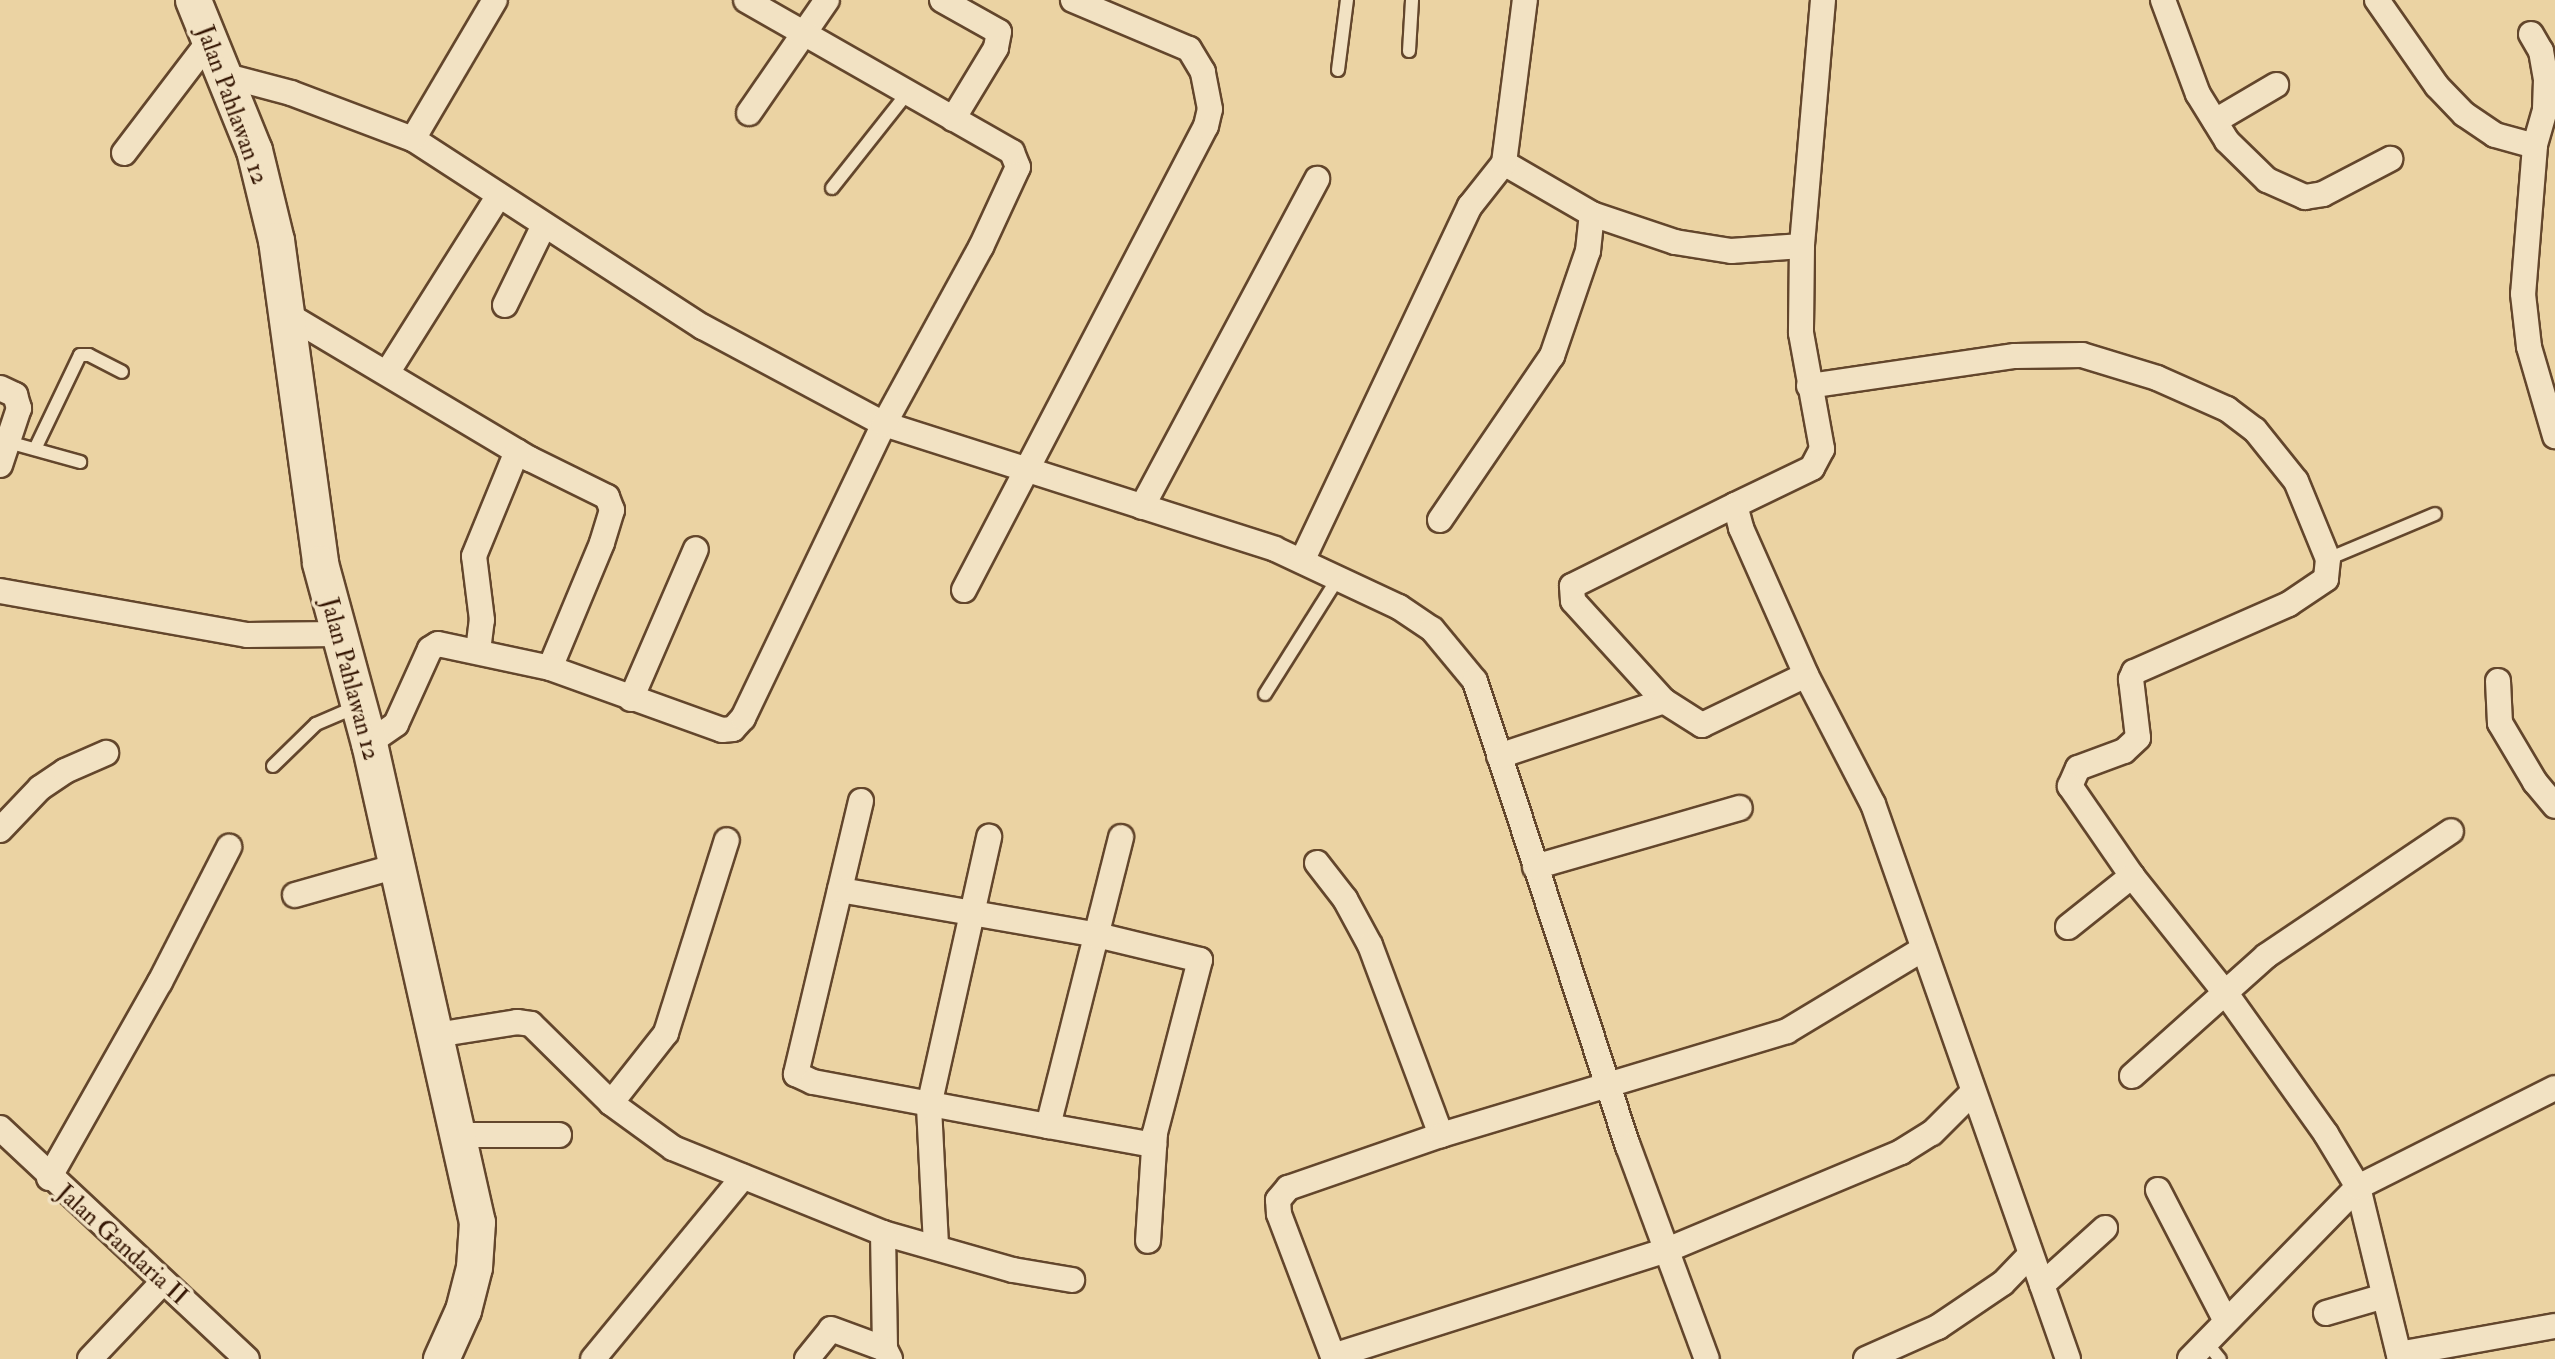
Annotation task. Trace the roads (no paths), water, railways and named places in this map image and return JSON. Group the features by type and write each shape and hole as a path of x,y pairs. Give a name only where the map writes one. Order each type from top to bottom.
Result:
{"main road":[{"name":"Jalan Pahlawan 12","path":"193,0 226,76 257,163 276,240 288,314 307,499 337,634 369,743 477,1222 474,1267 463,1310 441,1359"}],"street":[{"path":"369,743 396,724 430,649 451,644 550,668 722,730 733,729 743,718 884,424 981,247 1018,167 1012,152 746,0"},
{"path":"750,113 802,32 827,0"},
{"path":"942,0 999,32 996,48 953,118"},
{"path":"964,590 1024,469 1206,125 1210,108 1203,72 1189,49 1073,0"},
{"path":"1302,561 1469,206 1504,163 1525,0"},
{"path":"1806,675 1703,725 1664,701 1573,601 1572,586 1819,461 1822,449 1801,333 1802,246 1823,0"},
{"path":"2163,0 2198,94 2227,141 2267,180 2305,197 2323,194 2390,159"},
{"path":"2377,0 2437,86 2464,114 2495,135 2535,146"},
{"path":"413,139 491,1"},
{"path":"2531,34 2541,51 2550,109 2535,146 2523,294 2529,347 2555,436"},
{"path":"124,153 210,40"},
{"path":"226,76 291,93 413,139 703,327 884,424 1302,561 1399,607 1432,629 1475,681 1609,1088 1707,1359"},
{"path":"2215,121 2276,85"},
{"path":"1504,163 1592,214 1675,242 1731,251 1802,246"},
{"path":"1142,507 1317,179"},
{"path":"387,373 499,195"},
{"path":"1440,520 1552,356 1588,251 1592,214"},
{"path":"505,305 544,225"},
{"path":"288,314 517,451 604,494 612,506 602,543 550,668"},
{"path":"1809,386 2049,353 2082,355 2157,378 2219,404 2255,430 2295,481 2328,559 2326,579 2289,604 2133,675 2138,738 2124,751 2085,762 2075,771 2070,786 2132,876 2227,995 2326,1134 2358,1187 2400,1356 2555,1326"},
{"path":"0,388 18,401 4,454"},
{"path":"478,650 482,620 475,547 517,451"},
{"path":"1735,505 1741,528 1806,675 1873,804 1972,1093 1992,1138 2030,1255 2068,1359"},
{"path":"631,699 696,548"},
{"path":"0,591 247,635 337,634"},
{"path":"2498,681 2500,723 2555,805"},
{"path":"1499,756 1664,701"},
{"path":"4,821 65,771 106,753"},
{"path":"861,801 796,1074 803,1080 929,1106 1154,1144"},
{"path":"1535,867 1740,807"},
{"path":"2132,1076 2227,995 2266,957 2451,831"},
{"path":"936,1245 929,1106 969,915 989,837"},
{"path":"1048,1126 1121,837"},
{"path":"611,1103 666,1033 727,840"},
{"path":"49,1178 160,982 229,847"},
{"path":"1317,863 1345,899 1370,945 1441,1135"},
{"path":"295,895 397,866"},
{"path":"2068,927 2132,876"},
{"path":"840,890 969,915 1097,935 1200,960 1154,1144 1148,1241"},
{"path":"1923,949 1787,1031 1609,1088 1441,1135 1288,1188 1278,1200 1334,1358 1667,1250 1901,1152 1932,1133 1972,1093"},
{"path":"436,1035 517,1022 531,1024 611,1103 673,1149 883,1233 936,1245 1013,1270 1072,1280"},
{"path":"2205,1354 2225,1319 2358,1187 2555,1088"},
{"name":"Jalan Gandaria II","path":"0,1128 49,1178 247,1359"},
{"path":"458,1135 559,1135"},
{"path":"593,1359 743,1177"},
{"path":"2158,1190 2225,1319"},
{"path":"2042,1285 2105,1228"},
{"path":"807,1359 831,1329 887,1354 883,1233"},
{"path":"1866,1359 1938,1328 2003,1283 2030,1255"},
{"path":"90,1359 163,1282"},
{"path":"2326,1313 2384,1296"}],"lane":[{"path":"1338,70 1347,0"},
{"path":"1409,51 1412,0"},
{"path":"832,188 908,92"},
{"path":"35,449 80,355 89,355 122,372"},
{"path":"4,454 35,449 80,462"},
{"path":"2328,559 2435,514"},
{"path":"1265,694 1338,578"},
{"path":"273,766 316,724 358,706"}]}
